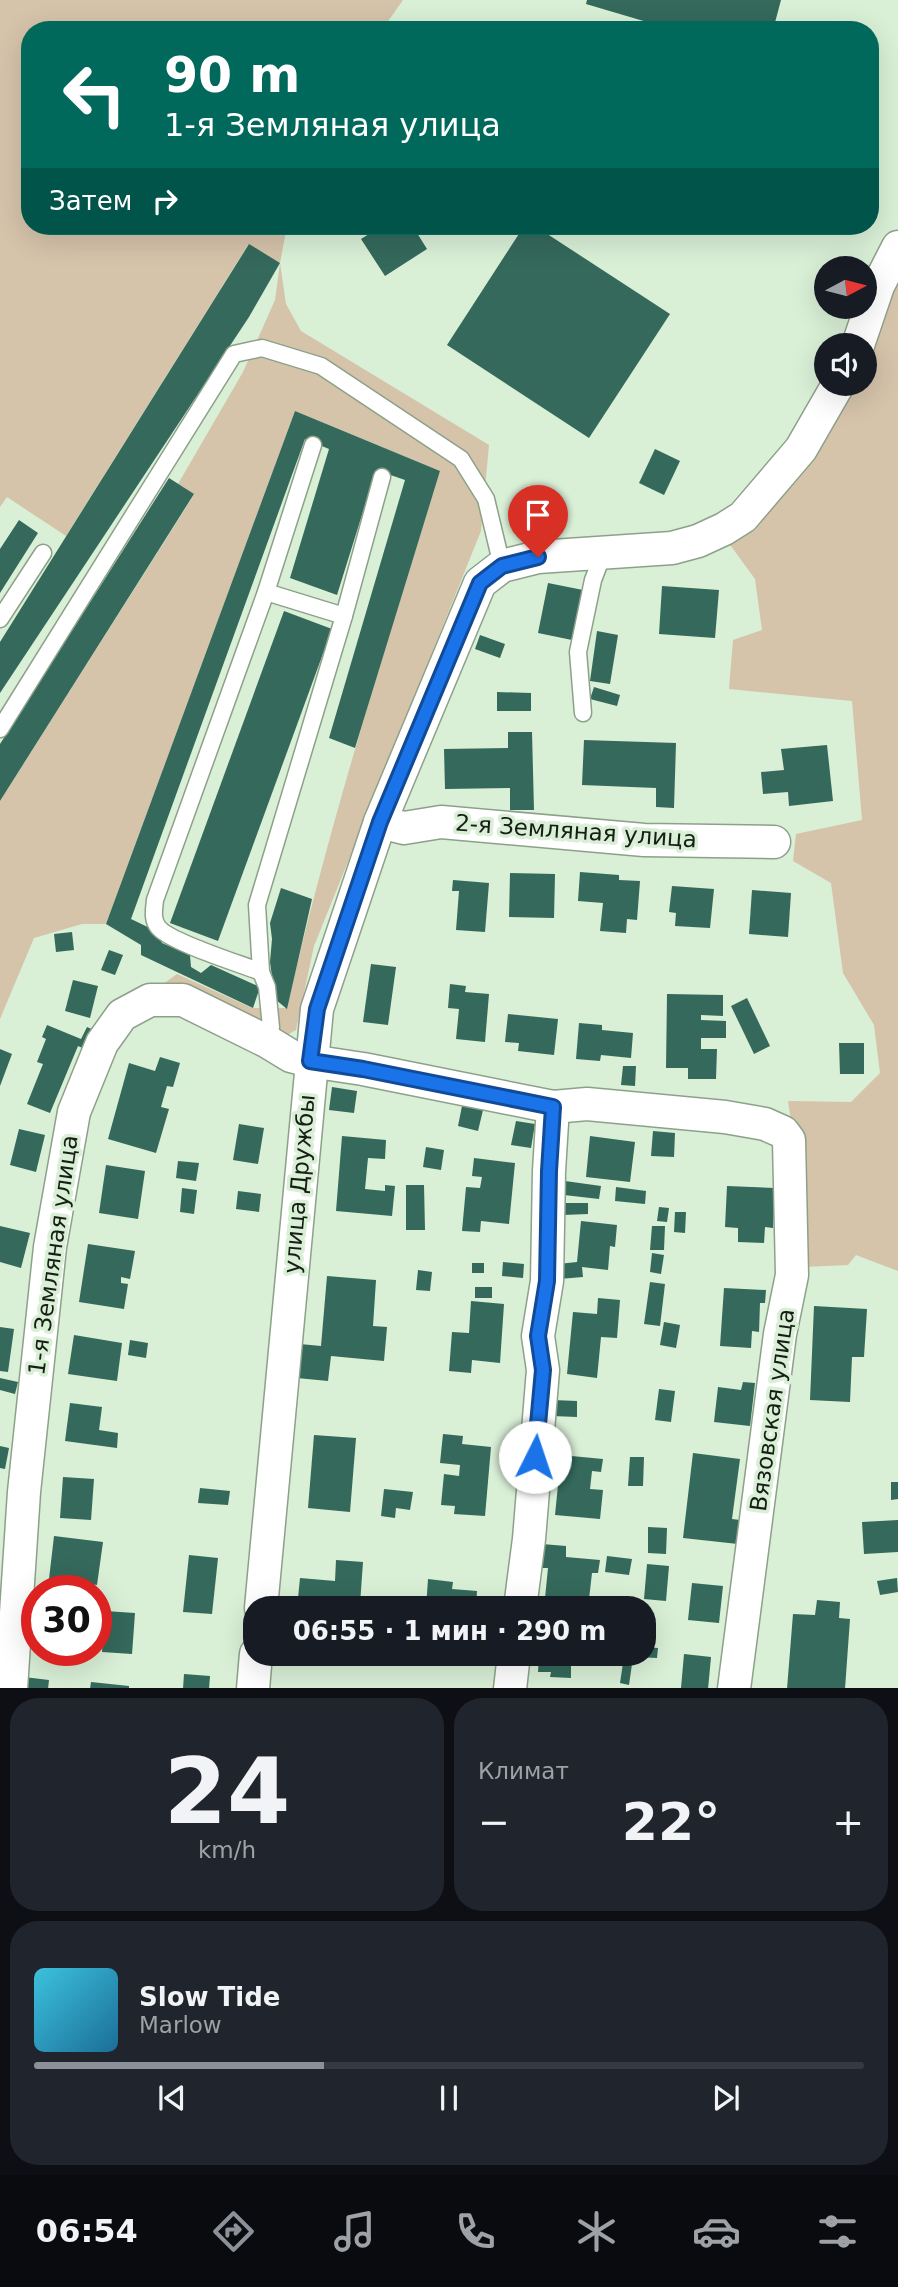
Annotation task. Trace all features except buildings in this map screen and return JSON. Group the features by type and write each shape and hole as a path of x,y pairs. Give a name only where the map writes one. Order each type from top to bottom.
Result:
{"street":[{"path":"862,333 878,286 898,247"},
{"name":"улица Дружбы","path":"262,1596 310,1061 317,1009 380,822 480,583 502,566 538,557 672,548 698,541 724,529 743,517 801,449 832,396"},
{"name":"2-я Земляная улица","path":"380,822 404,828 441,822 644,840 774,842"},
{"name":"1-я Земляная улица","path":"11,1688 24,1492 50,1247 74,1112 102,1043 122,1015 150,1000 183,1000 291,1056 310,1061 553,1107 587,1104 724,1117 765,1124 783,1132"},
{"path":"522,1596 543,1370 538,1336 547,1281 553,1107"},
{"name":"Вязовская улица","path":"734,1688 780,1334 792,1275 789,1140 783,1132"},
{"path":"253,1688 255,1666"},
{"path":"510,1688 513,1666"}],"lane":[{"path":"0,729 234,354 262,348 321,366 461,459 486,499 502,566"},
{"path":"261,972 176,939 159,929 153,915 155,900 266,592 313,445"},
{"path":"268,1042 271,1027 267,987 261,972 257,905 344,616 382,477"},
{"path":"0,619 43,553"},
{"path":"583,713 578,652 593,580 603,554"},
{"path":"266,592 344,616"}],"shaded area":[{"path":"0,0 403,0 388,21 21,21 21,235 285,235 280,263 248,245 66,536 7,497 0,507"},
{"path":"280,263 286,304 301,331 489,445 481,531 314,946 296,1030 287,1035 155,990 177,974 252,1008 287,1008 339,805 440,471 295,411 106,924 82,924 34,938 0,1019 0,801 194,495 178,484 243,372 275,300"},
{"path":"898,269 898,1271 856,1255 848,1265 803,1267 788,1101 851,1102 880,1073 874,1025 843,973 831,883 793,861 796,834 862,820 852,701 729,689 733,640 762,630 755,579 728,542 840,396 877,396 877,333 873,333"}],"route":[{"path":"535,1457 543,1370 538,1336 547,1281 553,1107 310,1061 317,1009 380,822 480,583 502,566 538,557"}]}
